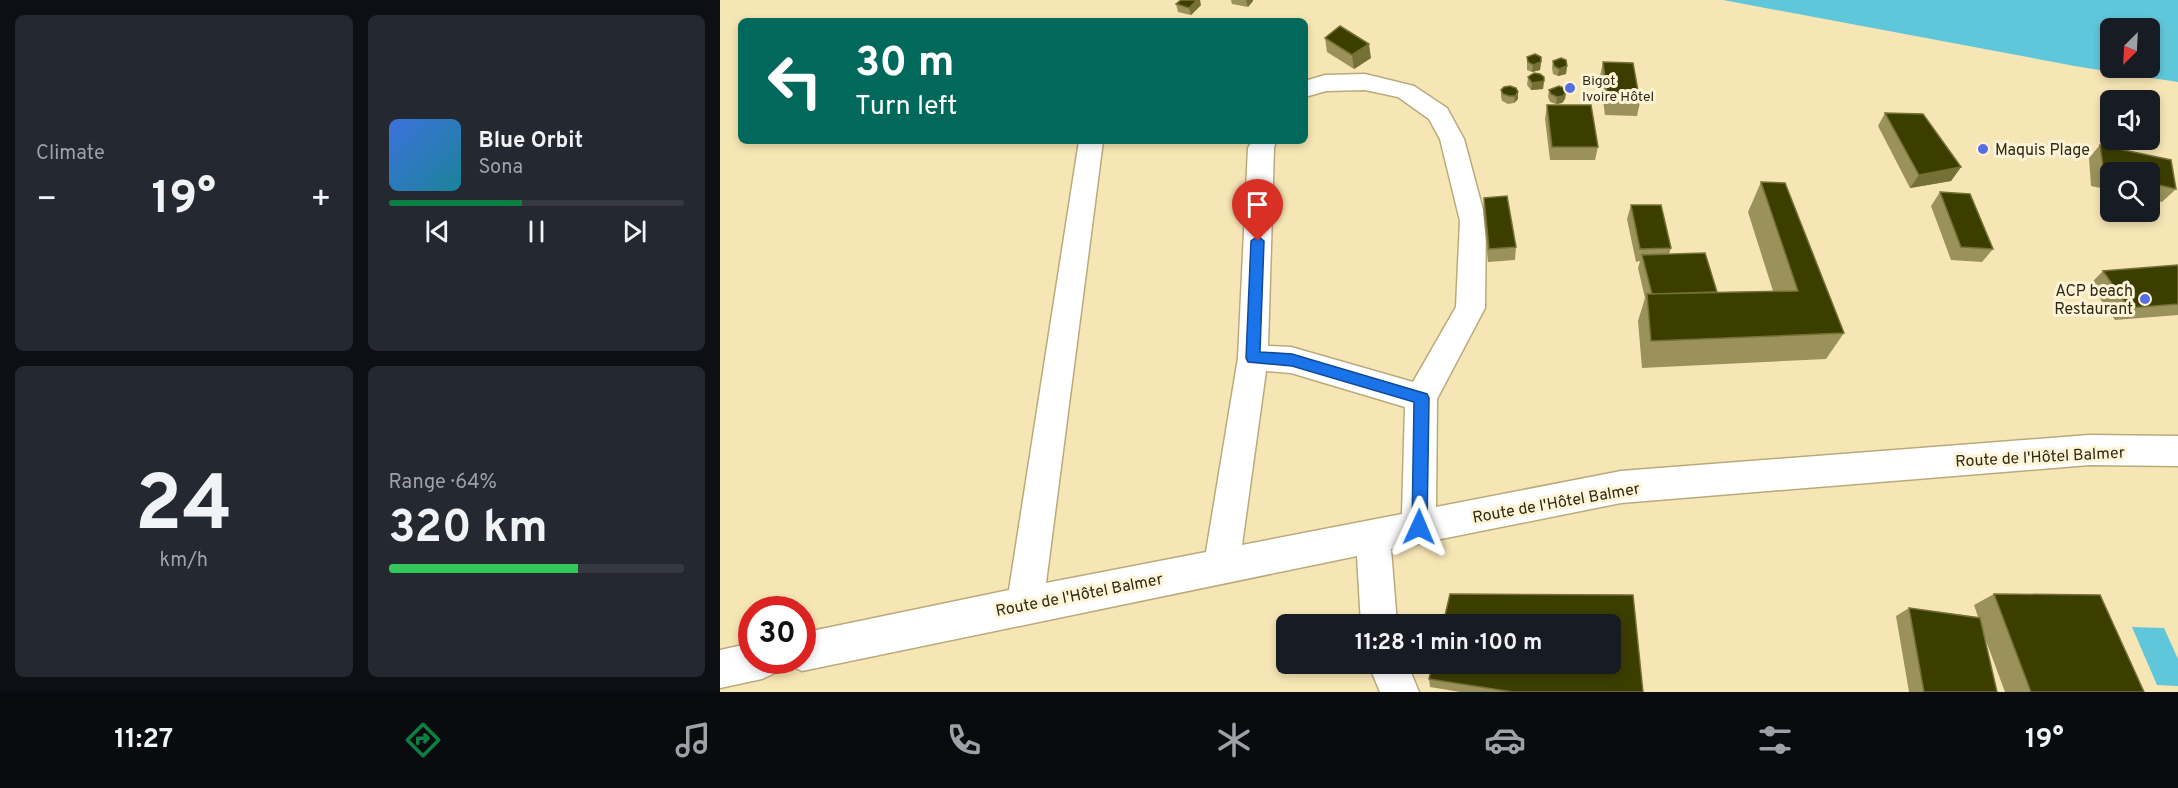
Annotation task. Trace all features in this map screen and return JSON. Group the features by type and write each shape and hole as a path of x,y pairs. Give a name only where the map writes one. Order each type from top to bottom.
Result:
{"street":[{"path":"1308,88 1325,83 1365,82 1406,91 1438,114 1452,139 1473,221 1470,308 1422,398 1419,527"},
{"path":"1025,605 1091,144"},
{"path":"1221,566 1253,358 1263,144"},
{"path":"1253,358 1292,360 1422,398"},
{"name":"Route de l'Hôtel Balmer","path":"816,649 1025,605 1620,487 2089,450 2178,451"},
{"path":"1373,536 1378,614"},
{"path":"720,669 738,665"},
{"path":"1392,674 1400,692"}],"water":[{"path":"1723,0 2178,0 2178,82 2152,78 2160,78 2160,18 2100,18 2100,70"},
{"path":"2132,627 2164,628 2178,659 2178,686 2157,685"}],"building":[{"path":"1181,0 1197,0 1189,8 1176,4"},
{"path":"1340,26 1369,44 1352,55 1325,38"},
{"path":"1535,54 1541,57 1541,62 1533,65 1528,62 1527,57"},
{"path":"1561,58 1566,60 1567,66 1559,69 1554,66 1553,61"},
{"path":"1603,62 1633,63 1640,102 1608,101"},
{"path":"1534,73 1544,77 1544,81 1532,83 1528,77"},
{"path":"1510,86 1516,88 1518,92 1515,96 1503,94 1501,90"},
{"path":"1559,86 1566,92 1563,96 1557,97 1551,94 1549,90"},
{"path":"1547,105 1591,105 1598,147 1552,147"},
{"path":"1885,113 1923,114 1961,167 1919,175"},
{"path":"2101,150 2124,150 2171,160 2176,189 2160,185 2160,162 2102,162"},
{"path":"1761,182 1785,183 1844,333 1651,341 1647,294 1798,291"},
{"path":"1940,192 1970,194 1993,249 1961,247"},
{"path":"1507,196 1516,247 1489,249 1484,198"},
{"path":"1631,205 1661,205 1671,248 1640,249"},
{"path":"1705,253 1717,292 1652,294 1642,255"},
{"path":"2178,265 2178,304 2129,308 2103,271"},
{"path":"1450,594 1633,595 1643,692 1513,692 1429,679 1430,674 1621,674 1621,614 1445,614"},
{"path":"1994,594 2100,595 2144,692 2031,692"},
{"path":"1909,608 1980,618 1997,692 1924,692"}],"place":[{"name":"Bigot Ivoire Hôtel","path":"1570,88"},
{"name":"Maquis Plage","path":"1983,149"},
{"name":"ACP beach Restaurant","path":"2145,299"}],"route":[{"path":"1258,241 1253,358 1292,360 1422,398 1419,527"}]}
